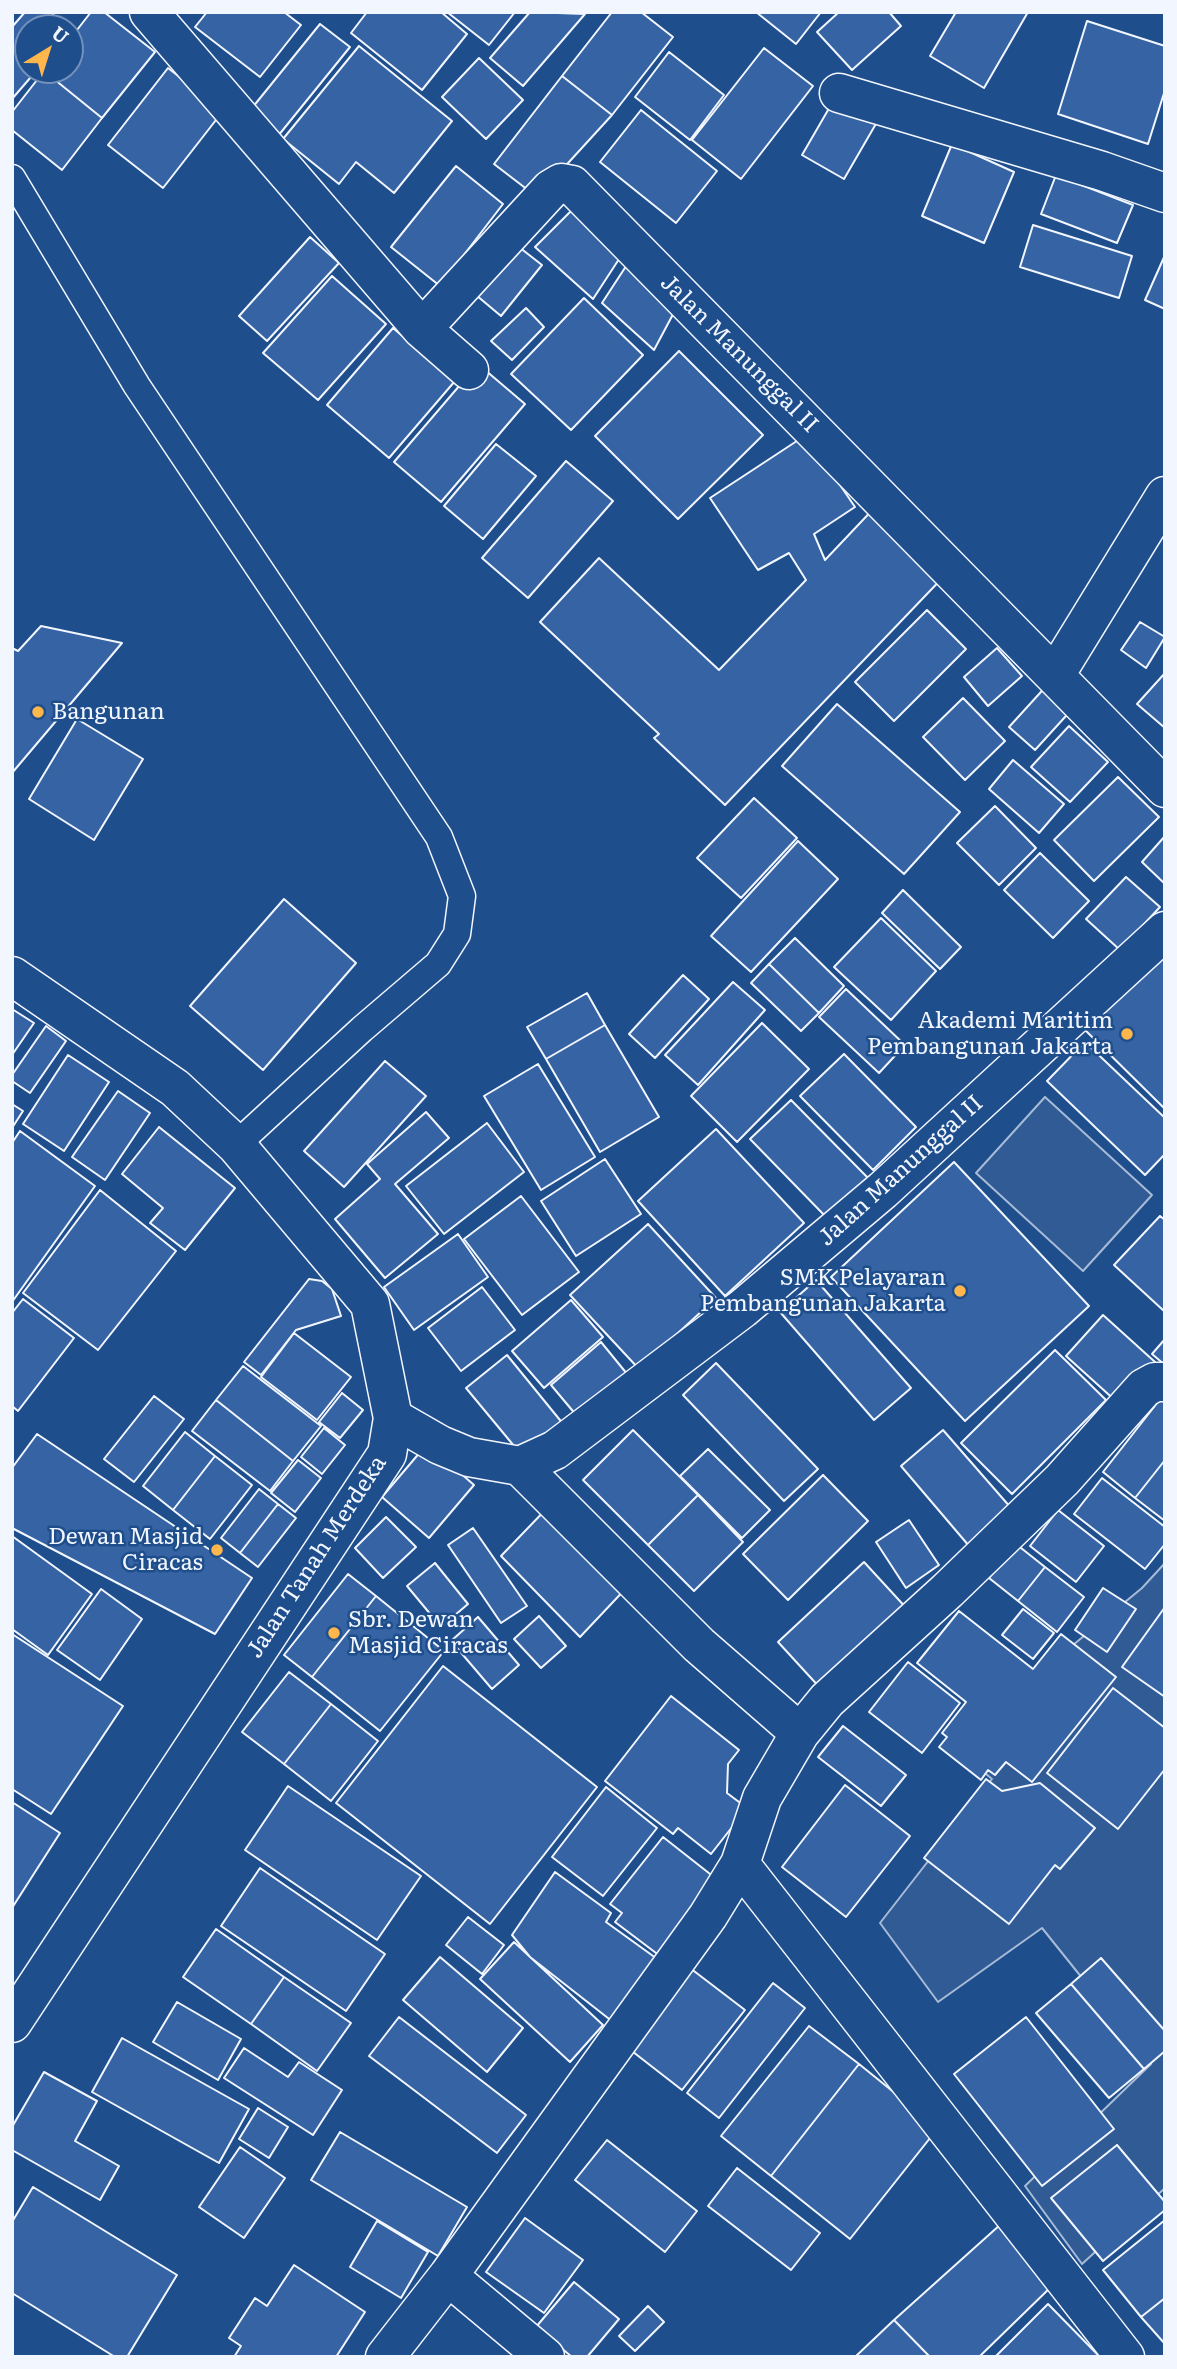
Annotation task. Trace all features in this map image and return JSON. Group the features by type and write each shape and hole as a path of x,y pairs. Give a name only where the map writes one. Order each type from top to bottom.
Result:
{"street":[{"path":"149,12 422,329 468,370"},
{"path":"839,93 1102,171 1165,193"},
{"name":"Jalan Manunggal II","path":"422,329 551,189 561,183 572,185 1165,788"},
{"path":"1055,675 1165,496"},
{"name":"Jalan Manunggal II","path":"520,1466 555,1450 752,1301 883,1190 1165,931"},
{"name":"Jalan Tanah Merdeka","path":"12,976 175,1088 236,1145 370,1304 393,1418 387,1454 12,2023"},
{"path":"385,2357 448,2276 708,1916 740,1864 762,1798 800,1733 827,1700 947,1591 1062,1480 1144,1388 1154,1382 1165,1382"},
{"path":"393,1418 440,1445 469,1457 520,1466 699,1644 800,1733"},
{"path":"740,1864 1125,2357"},
{"path":"448,2276 545,2357"}],"lane":[{"path":"12,178 137,386 439,837 462,896 457,933 438,964 236,1145"}],"shaded area":[{"path":"1045,1097 1152,1195 1083,1271 976,1173"},
{"path":"1165,1563 1165,2188 1082,2264 1025,2186 1151,2064 1042,1928 938,2002 880,1923 992,1779 952,1745 1142,1588"}],"building":[{"path":"50,12 52,14 23,14"},
{"path":"91,12 104,12 155,52 102,118 60,84 84,84 84,21"},
{"path":"207,12 284,12 301,25 260,77 195,27"},
{"path":"367,12 441,12 467,34 422,90 351,33"},
{"path":"447,12 515,12 489,45"},
{"path":"530,12 585,14 523,86 490,58"},
{"path":"612,12 641,12 673,37 612,115 562,76"},
{"path":"756,12 821,12 796,44"},
{"path":"839,12 889,12 901,26 852,70 817,32"},
{"path":"956,12 1028,12 984,88 930,56"},
{"path":"1087,21 1165,46 1165,90 1148,144 1058,114"},
{"path":"320,24 350,47 278,136 248,113"},
{"path":"14,25 14,84 25,84 12,99"},
{"path":"359,46 452,121 394,193 356,162 339,184 283,139"},
{"path":"764,48 813,86 741,179 692,140"},
{"path":"669,52 724,95 690,140 635,97"},
{"path":"479,58 523,100 486,139 442,97"},
{"path":"168,68 223,111 163,188 108,145"},
{"path":"562,76 612,115 537,197 494,164"},
{"path":"34,84 60,84 102,118 62,170 12,130 12,112"},
{"path":"835,98 877,122 844,179 802,155"},
{"path":"641,110 717,171 676,223 600,162"},
{"path":"952,144 1014,172 984,243 922,216"},
{"path":"456,166 503,204 440,286 391,247"},
{"path":"1056,175 1133,205 1117,243 1041,214"},
{"path":"576,206 623,253 593,299 535,247"},
{"path":"1033,225 1132,256 1119,298 1020,267"},
{"path":"310,237 339,263 267,341 239,316"},
{"path":"510,240 542,265 501,316 470,290"},
{"path":"1165,255 1165,309 1145,300"},
{"path":"632,257 679,303 654,350 602,303"},
{"path":"332,276 386,324 318,400 263,353"},
{"path":"584,298 643,355 571,430 511,374"},
{"path":"526,308 544,327 512,360 491,341"},
{"path":"393,328 455,381 389,458 327,405"},
{"path":"679,351 763,435 678,519 595,436"},
{"path":"478,364 525,404 441,502 394,462"},
{"path":"806,435 855,507 814,534 825,560 878,504 949,571 725,805 654,738 659,734 540,622 599,558 719,670 806,580 789,553 758,570 710,498"},
{"path":"496,444 536,476 483,539 444,506"},
{"path":"566,461 613,501 528,598 482,558"},
{"path":"927,610 966,649 894,721 855,682"},
{"path":"1140,622 1165,637 1146,668 1121,650"},
{"name":"Bangunan","path":"41,626 122,643 12,773 12,648 18,651"},
{"path":"997,648 1022,676 988,706 964,677"},
{"path":"1165,673 1165,728 1137,704"},
{"path":"1050,682 1075,706 1035,750 1009,727"},
{"path":"963,698 1005,741 965,780 923,737"},
{"path":"837,704 960,812 904,874 782,766"},
{"path":"77,719 143,759 94,840 29,799"},
{"path":"1069,726 1108,762 1070,802 1031,767"},
{"path":"1013,760 1064,804 1039,833 989,789"},
{"path":"1118,777 1159,817 1094,881 1054,840"},
{"path":"754,798 797,838 741,898 697,858"},
{"path":"995,806 1036,848 999,885 957,843"},
{"path":"1165,836 1165,884 1142,862"},
{"path":"798,841 838,879 751,972 711,936"},
{"path":"1040,853 1089,901 1053,938 1004,890"},
{"path":"1126,877 1160,907 1120,950 1086,919"},
{"path":"903,890 961,947 940,969 882,913"},
{"path":"284,899 356,963 263,1070 190,1006"},
{"path":"881,918 936,971 891,1020 834,967"},
{"path":"795,938 844,986 819,1013 769,964"},
{"name":"Akademi Maritim Pembangunan Jakarta","path":"1165,951 1165,1109 1080,1025"},
{"path":"769,964 819,1013 801,1031 751,983"},
{"path":"683,975 709,999 655,1058 629,1034"},
{"path":"733,982 765,1010 698,1085 665,1055"},
{"path":"846,989 905,1045 879,1073 819,1017"},
{"path":"587,993 605,1025 546,1059 527,1027"},
{"path":"12,1009 34,1023 12,1055"},
{"path":"762,1023 809,1069 737,1142 691,1096"},
{"path":"605,1025 659,1117 600,1152 546,1059"},
{"path":"46,1026 66,1041 30,1093 12,1081 12,1075"},
{"path":"1085,1042 1165,1118 1165,1154 1145,1175 1047,1081"},
{"path":"844,1054 916,1127 873,1170 800,1096"},
{"path":"68,1055 109,1082 64,1151 23,1124"},
{"path":"385,1061 426,1096 344,1187 304,1151"},
{"path":"538,1064 595,1157 541,1190 484,1096"},
{"path":"118,1091 150,1113 105,1180 72,1157"},
{"path":"791,1100 869,1179 828,1219 750,1139"},
{"path":"12,1104 23,1111 12,1128"},
{"path":"426,1112 449,1138 395,1184 438,1234 385,1278 335,1219 380,1179 367,1164"},
{"path":"487,1123 524,1172 444,1234 406,1186"},
{"path":"159,1127 235,1188 185,1250 150,1223 163,1208 122,1174"},
{"path":"716,1129 804,1223 725,1296 638,1201"},
{"path":"20,1131 95,1186 12,1302 12,1143"},
{"path":"605,1159 641,1214 576,1256 541,1201"},
{"name":"SMK Pelayaran Pembangunan Jakarta","path":"954,1162 1089,1306 965,1421 831,1277"},
{"path":"100,1190 176,1251 98,1350 23,1293"},
{"path":"521,1196 579,1272 522,1315 464,1239"},
{"path":"1160,1216 1165,1220 1164,1311 1114,1265"},
{"path":"648,1224 716,1298 639,1369 570,1295"},
{"path":"458,1234 488,1277 414,1330 384,1287"},
{"path":"309,1279 322,1281 332,1289 341,1316 296,1330 261,1375 244,1362"},
{"path":"816,1280 911,1388 874,1420 780,1312"},
{"path":"482,1287 515,1330 461,1371 428,1328"},
{"path":"23,1299 74,1338 18,1411 12,1406 12,1313"},
{"path":"571,1300 603,1337 544,1388 512,1351"},
{"path":"1103,1315 1155,1362 1118,1403 1066,1356"},
{"path":"294,1333 351,1377 317,1420 261,1377"},
{"path":"1165,1339 1165,1365 1152,1354"},
{"path":"601,1342 632,1380 582,1422 551,1385"},
{"path":"1055,1350 1106,1400 1012,1494 961,1443"},
{"path":"507,1355 564,1425 524,1458 466,1388"},
{"path":"716,1363 818,1469 784,1501 683,1395"},
{"path":"243,1366 321,1426 293,1461 216,1400"},
{"path":"342,1393 363,1410 340,1438 319,1422"},
{"path":"1165,1393 1165,1460 1135,1498 1103,1472"},
{"path":"154,1396 184,1419 134,1482 104,1459"},
{"path":"216,1400 293,1461 270,1491 192,1431"},
{"path":"324,1428 345,1445 322,1474 301,1457"},
{"path":"633,1430 698,1495 648,1545 583,1480"},
{"path":"943,1430 1018,1516 975,1553 901,1466"},
{"path":"185,1432 215,1456 173,1510 143,1486"},
{"path":"37,1434 252,1578 215,1634 12,1528 12,1468"},
{"path":"427,1444 474,1485 429,1538 382,1497"},
{"path":"708,1449 770,1510 742,1538 680,1476"},
{"path":"215,1456 252,1485 210,1539 173,1510"},
{"path":"298,1460 321,1478 295,1512 271,1493"},
{"path":"1165,1460 1165,1521 1135,1498"},
{"path":"823,1475 868,1521 788,1600 743,1554"},
{"path":"1102,1478 1165,1527 1165,1544 1145,1569 1074,1514"},
{"path":"259,1489 278,1504 240,1553 221,1538"},
{"path":"698,1495 743,1542 694,1591 648,1545"},
{"path":"552,1503 630,1584 580,1637 501,1556"},
{"path":"278,1504 296,1518 258,1567 240,1553"},
{"path":"1058,1510 1104,1546 1076,1582 1030,1546"},
{"path":"386,1517 416,1547 383,1578 355,1548"},
{"path":"909,1520 939,1565 906,1588 876,1542"},
{"path":"473,1528 527,1606 501,1623 448,1545"},
{"path":"12,1536 92,1594 48,1655 12,1629"},
{"path":"1016,1544 1045,1567 1018,1601 989,1578"},
{"path":"864,1562 909,1611 822,1690 778,1642"},
{"path":"435,1563 468,1604 441,1627 407,1586"},
{"path":"1045,1567 1084,1597 1057,1632 1018,1601"},
{"path":"348,1574 376,1596 312,1677 284,1655"},
{"path":"1103,1588 1136,1609 1107,1652 1075,1630"},
{"path":"101,1589 142,1619 100,1680 57,1650"},
{"path":"376,1596 444,1651 380,1731 312,1677"},
{"path":"1165,1607 1165,1697 1122,1667"},
{"path":"1023,1609 1054,1633 1033,1659 1002,1635"},
{"path":"959,1611 1033,1669 1061,1634 1116,1677 1032,1782 1006,1762 995,1775 988,1770 981,1780 939,1747 947,1737 942,1733 966,1702 917,1663"},
{"path":"539,1616 566,1646 541,1668 514,1639"},
{"path":"478,1617 519,1665 492,1689 451,1641"},
{"path":"12,1634 123,1706 51,1814 12,1789"},
{"path":"908,1662 960,1703 922,1753 869,1712"},
{"path":"443,1666 597,1787 490,1924 336,1803"},
{"path":"289,1672 331,1704 284,1764 242,1732"},
{"path":"1113,1688 1165,1728 1165,1769 1118,1829 1047,1773"},
{"path":"671,1696 739,1750 728,1764 727,1793 747,1808 711,1854 678,1828 673,1834 605,1781"},
{"path":"331,1704 378,1741 331,1801 284,1764"},
{"path":"843,1726 906,1775 881,1806 818,1757"},
{"path":"986,1779 1002,1791 1040,1783 1095,1828 1060,1869 1055,1865 1009,1924 924,1858"},
{"path":"845,1785 910,1836 846,1917 782,1867"},
{"path":"288,1786 421,1876 377,1940 245,1850"},
{"path":"606,1787 657,1828 603,1896 552,1857"},
{"path":"12,1802 60,1833 12,1908"},
{"path":"663,1837 719,1881 660,1956 615,1922 622,1913 610,1904"},
{"path":"260,1868 385,1954 346,2011 221,1926"},
{"path":"555,1872 611,1913 606,1922 660,1961 613,2022 530,1957 512,1935"},
{"path":"468,1917 504,1945 482,1974 446,1945"},
{"path":"216,1929 284,1977 251,2024 183,1977"},
{"path":"514,1942 603,2025 570,2062 480,1979"},
{"path":"440,1957 523,2028 487,2072 403,2000"},
{"path":"1101,1958 1165,2031 1165,2051 1144,2069 1071,1984"},
{"path":"690,1968 745,2010 682,2090 628,2048"},
{"path":"284,1977 351,2023 317,2071 251,2024"},
{"path":"773,1983 805,2008 719,2118 687,2093"},
{"path":"1071,1984 1144,2069 1109,2098 1036,2013"},
{"path":"177,2002 241,2039 218,2080 153,2042"},
{"path":"399,2017 526,2115 497,2153 369,2056"},
{"path":"1026,2017 1114,2129 1042,2186 954,2074"},
{"path":"809,2026 859,2064 771,2176 721,2136"},
{"path":"122,2038 249,2109 219,2163 92,2092"},
{"path":"244,2048 288,2077 299,2062 342,2090 313,2135 224,2078"},
{"path":"859,2064 938,2128 850,2239 771,2176"},
{"path":"44,2072 97,2101 75,2141 119,2166 100,2200 12,2150 12,2127"},
{"path":"258,2108 288,2127 269,2158 239,2139"},
{"path":"340,2132 467,2207 438,2256 311,2180"},
{"path":"607,2140 697,2211 665,2252 575,2180"},
{"path":"1117,2145 1165,2202 1165,2210 1103,2261 1051,2198"},
{"path":"240,2147 285,2178 244,2238 199,2207"},
{"path":"737,2168 820,2233 791,2270 708,2206"},
{"path":"33,2187 177,2275 127,2357 115,2357 12,2293 12,2222"},
{"path":"525,2218 583,2260 544,2313 486,2272"},
{"path":"1165,2220 1165,2298 1141,2317 1103,2270"},
{"path":"377,2221 428,2252 401,2298 350,2267"},
{"path":"1001,2224 1054,2284 979,2357 930,2357 894,2320"},
{"path":"294,2265 365,2312 336,2357 234,2357 241,2346 229,2338 255,2298 267,2306"},
{"path":"574,2282 619,2319 587,2357 572,2357 536,2327"},
{"path":"1165,2298 1165,2344 1141,2317"},
{"path":"1048,2304 1100,2357 995,2357"},
{"path":"648,2306 664,2322 635,2351 619,2336"},
{"path":"894,2320 930,2357 855,2357"}],"place":[{"name":"Bangunan","path":"38,712"},
{"name":"Akademi Maritim Pembangunan Jakarta","path":"1127,1034"},
{"name":"SMK Pelayaran Pembangunan Jakarta","path":"960,1291"},
{"name":"Dewan Masjid Ciracas","path":"217,1550"},
{"name":"Sbr. Dewan Masjid Ciracas","path":"334,1633"}]}
